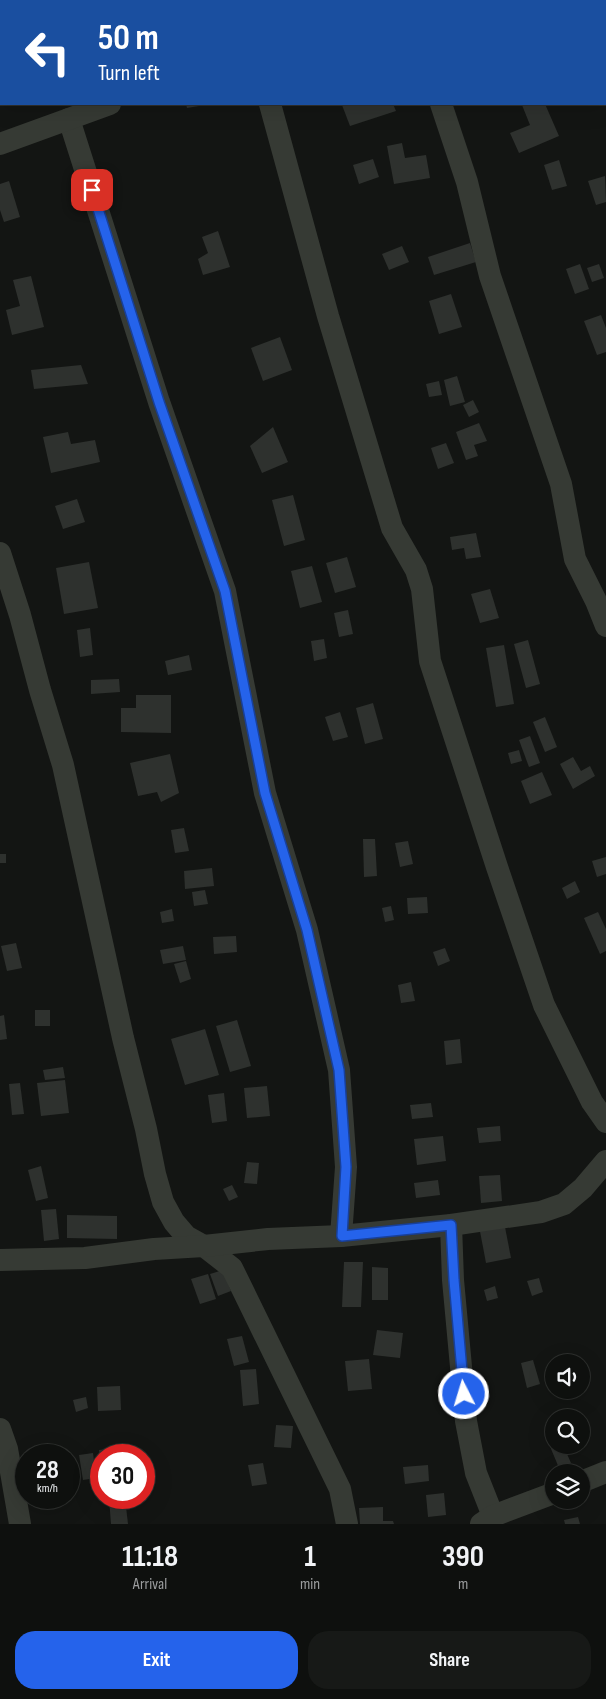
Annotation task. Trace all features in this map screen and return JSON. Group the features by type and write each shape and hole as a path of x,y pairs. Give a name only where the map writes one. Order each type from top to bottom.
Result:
{"street":[{"path":"0,144 107,105"},
{"path":"270,105 328,316 392,528 416,570 422,588 430,661 497,867 544,1005 592,1102 606,1122"},
{"path":"441,105 467,182 490,276 561,484 575,559 606,626"},
{"path":"69,119 159,402 225,591 265,793 307,930 339,1070 346,1167 342,1236"},
{"path":"0,552 20,614 40,690 63,765 123,1038 163,1202 174,1222 186,1236 204,1246 232,1268 340,1489 347,1524"},
{"path":"0,1260 86,1258 154,1249 268,1239 342,1236 451,1225 541,1212 564,1204 583,1188 606,1161"},
{"path":"451,1225 466,1421 487,1520 545,1497"},
{"path":"0,1429 7,1449 20,1524"},
{"path":"590,1478 606,1472"}],"building":[{"path":"186,105 205,105 187,108"},
{"path":"342,105 393,105 396,111 350,126"},
{"path":"522,105 545,105 559,136 519,153 510,133 530,125"},
{"path":"402,143 405,158 426,155 430,178 394,184 387,146"},
{"path":"373,159 379,177 359,184 353,165"},
{"path":"559,160 567,186 552,190 544,165"},
{"path":"605,176 606,202 596,205 588,181"},
{"path":"9,181 20,217 4,222 0,210 0,184"},
{"path":"218,231 230,267 203,275 198,259 208,253 202,237"},
{"path":"470,243 476,262 434,275 428,257"},
{"path":"402,246 409,262 389,270 382,254"},
{"path":"580,264 589,289 575,294 566,269"},
{"path":"599,264 604,278 592,282 587,268"},
{"path":"31,276 44,327 12,335 6,310 20,306 13,280"},
{"path":"451,294 462,327 439,334 429,301"},
{"path":"601,315 606,328 606,352 597,355 584,321"},
{"path":"280,337 292,370 263,381 251,348"},
{"path":"81,365 88,384 34,389 31,370"},
{"path":"457,376 465,402 450,406 444,380"},
{"path":"439,381 442,395 429,397 426,384"},
{"path":"473,400 479,412 469,417 463,405"},
{"path":"479,423 487,441 474,445 478,456 466,460 456,432"},
{"path":"273,427 288,462 262,473 250,446"},
{"path":"68,432 71,444 95,440 100,462 51,473 43,437"},
{"path":"446,443 454,463 438,469 431,448"},
{"path":"293,495 305,540 284,546 272,500"},
{"path":"77,499 85,522 63,529 55,506"},
{"path":"476,533 481,557 466,559 464,548 452,550 450,537"},
{"path":"347,557 356,587 335,593 326,563"},
{"path":"89,562 98,608 64,614 56,568"},
{"path":"312,566 322,602 300,608 291,571"},
{"path":"490,589 499,618 480,623 471,594"},
{"path":"348,610 353,634 339,637 334,613"},
{"path":"90,628 93,655 80,657 77,630"},
{"path":"324,639 327,658 314,661 311,641"},
{"path":"528,640 540,684 526,688 514,644"},
{"path":"504,645 514,704 496,707 486,648"},
{"path":"189,655 192,670 168,675 165,661"},
{"path":"119,679 120,692 91,694 91,680"},
{"path":"136,695 171,695 171,733 121,732 121,708 136,708"},
{"path":"373,703 383,739 365,744 356,708"},
{"path":"340,712 348,737 333,741 325,717"},
{"path":"545,717 557,747 545,752 533,722"},
{"path":"530,736 540,763 529,767 519,740"},
{"path":"519,750 522,761 511,764 508,753"},
{"path":"170,754 179,793 161,802 157,792 138,796 130,763"},
{"path":"573,757 581,771 590,766 595,776 573,789 560,764"},
{"path":"542,772 552,795 530,804 521,781"},
{"path":"184,828 189,851 175,853 171,830"},
{"path":"363,839 375,839 377,876 364,877"},
{"path":"408,841 413,864 400,867 395,843"},
{"path":"0,854 6,854 6,863 0,863"},
{"path":"606,857 606,874 597,877 592,861"},
{"path":"212,868 214,886 185,889 184,871"},
{"path":"575,881 580,892 567,899 562,888"},
{"path":"205,890 208,904 194,906 192,892"},
{"path":"427,897 428,913 408,914 407,898"},
{"path":"391,906 394,920 385,922 382,908"},
{"path":"172,909 174,921 162,923 160,912"},
{"path":"598,912 606,929 606,951 600,954 584,918"},
{"path":"236,936 237,952 214,954 213,937"},
{"path":"16,943 22,968 7,971 1,946"},
{"path":"183,946 186,960 163,964 160,950"},
{"path":"445,948 450,961 438,966 433,952"},
{"path":"186,961 191,979 180,983 174,964"},
{"path":"411,982 415,1001 401,1003 398,985"},
{"path":"35,1010 50,1010 50,1026 35,1026"},
{"path":"4,1015 7,1039 0,1040 0,1016"},
{"path":"237,1020 251,1066 230,1072 216,1026"},
{"path":"205,1029 219,1075 185,1085 171,1039"},
{"path":"460,1039 462,1063 446,1065 444,1041"},
{"path":"63,1067 65,1078 45,1080 43,1070"},
{"path":"65,1080 69,1113 41,1116 37,1083"},
{"path":"20,1083 24,1114 12,1115 9,1084"},
{"path":"267,1086 270,1116 247,1118 244,1088"},
{"path":"224,1093 227,1121 212,1123 208,1095"},
{"path":"431,1103 433,1117 412,1119 410,1105"},
{"path":"500,1126 501,1141 479,1143 477,1128"},
{"path":"443,1136 446,1161 417,1165 414,1139"},
{"path":"247,1162 259,1163 257,1184 244,1183"},
{"path":"41,1166 48,1198 36,1201 28,1170"},
{"path":"500,1175 502,1201 481,1203 479,1176"},
{"path":"438,1180 440,1195 416,1198 414,1183"},
{"path":"232,1185 238,1197 229,1201 223,1189"},
{"path":"56,1209 59,1239 44,1241 41,1210"},
{"path":"67,1215 117,1216 117,1239 67,1238"},
{"path":"504,1222 511,1258 486,1263 479,1226"},
{"path":"344,1262 363,1262 361,1307 342,1307"},
{"path":"372,1267 388,1268 388,1300 372,1300"},
{"path":"223,1270 231,1291 218,1296 210,1274"},
{"path":"208,1274 216,1299 200,1304 191,1279"},
{"path":"539,1278 543,1292 532,1296 527,1281"},
{"path":"495,1286 498,1298 487,1301 484,1290"},
{"path":"377,1330 403,1333 400,1358 373,1355"},
{"path":"242,1336 249,1362 234,1366 227,1339"},
{"path":"369,1359 372,1389 348,1391 345,1361"},
{"path":"533,1360 540,1384 527,1388 521,1363"},
{"path":"256,1369 259,1404 243,1406 240,1370"},
{"path":"120,1386 121,1410 98,1411 97,1387"},
{"path":"86,1397 88,1408 76,1412 73,1400"},
{"path":"276,1425 293,1426 291,1448 274,1447"},
{"path":"90,1453 90,1479 83,1480 80,1455"},
{"path":"553,1454 567,1454 571,1463 557,1464"},
{"path":"263,1463 267,1484 252,1486 248,1465"},
{"path":"428,1465 429,1481 405,1484 403,1467"},
{"path":"444,1493 446,1515 428,1517 426,1495"},
{"path":"383,1507 383,1521 393,1521 394,1524 360,1524 359,1508"},
{"path":"110,1509 126,1509 128,1524 111,1524"},
{"path":"578,1517 580,1524 565,1524 564,1520"}],"route":[{"path":"92,190 159,402 225,591 265,793 307,930 339,1070 346,1167 342,1236 451,1225 464,1394"}]}
